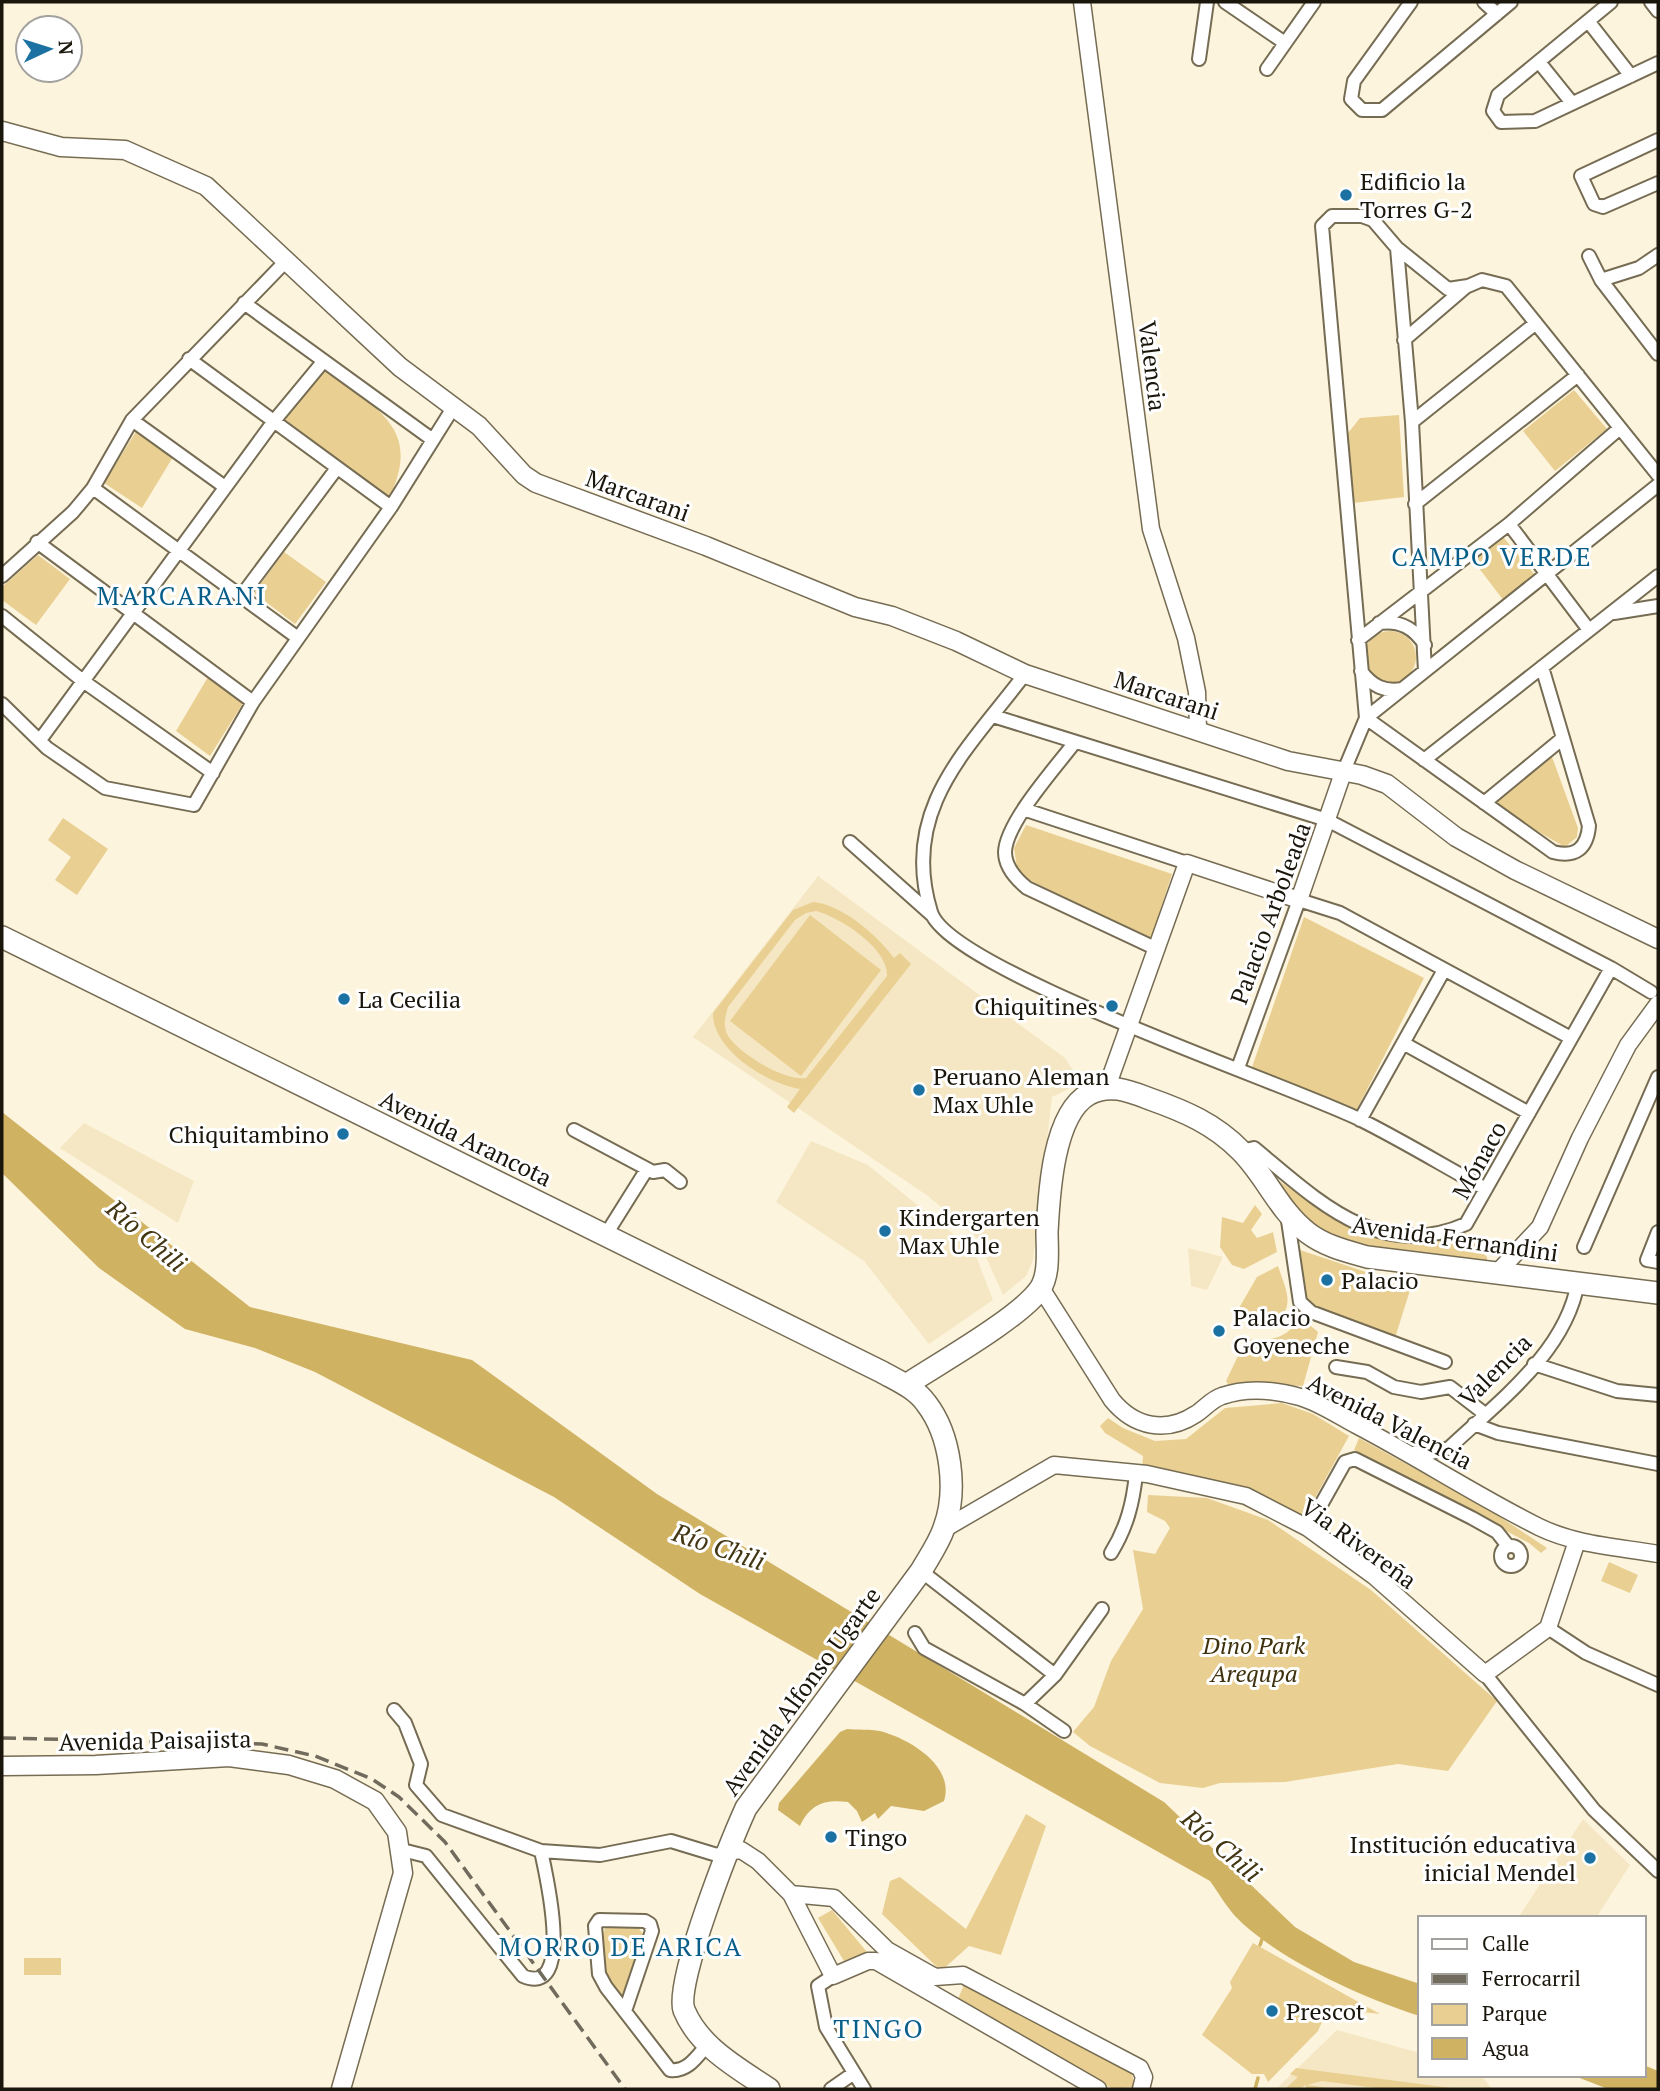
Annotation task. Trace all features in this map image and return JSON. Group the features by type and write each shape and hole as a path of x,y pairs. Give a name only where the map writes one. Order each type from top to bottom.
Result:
{"main road":[{"name":"Marcarani","path":"2,131 61,147 125,150 206,186 400,367 479,426 524,475 536,483 718,550 855,607 905,621 1026,674 1288,761 1362,775 1387,784 1456,837 1516,870 1658,939"},
{"name":"Avenida Arancota","path":"2,937 906,1385"},
{"name":"Avenida Fernandini","path":"1107,1087 1126,1090 1207,1122 1242,1151 1287,1214 1309,1234 1336,1248 1367,1257 1658,1293"},
{"path":"906,1385 1010,1315 1041,1288 1046,1273 1048,1214 1061,1128 1072,1109 1087,1095 1107,1087"},
{"name":"Avenida Alfonso Ugarte","path":"769,2089 707,2045 693,2028 683,2007 691,1964 726,1852 746,1808 921,1571 944,1529 952,1491 946,1451 928,1405 906,1385"},
{"name":"Avenida Paisajista","path":"2,1766 70,1766 229,1757 289,1765 335,1779 375,1801 397,1832 402,1850 403,1873 341,2089"}],"street":[{"name":"Valencia","path":"1082,2 1151,529 1186,638 1197,692 1198,731"},
{"path":"1199,59 1207,2"},
{"path":"1225,2 1285,43"},
{"path":"1267,69 1314,2"},
{"path":"1411,2 1353,81 1351,99 1362,110 1382,110 1490,6 1511,2"},
{"path":"1611,2 1498,95 1493,111 1500,122 1535,121 1658,63"},
{"path":"1651,2 1658,10"},
{"path":"1588,21 1631,76"},
{"path":"1539,62 1572,103"},
{"path":"1658,140 1581,176 1594,204 1603,206 1658,183"},
{"path":"1343,773 1366,718 1322,226 1332,216 1362,216 1373,220 1397,248 1448,289 1468,286"},
{"path":"1397,248 1412,422 1425,671"},
{"path":"1601,280 1639,268 1658,255"},
{"path":"1588,256 1601,280 1653,339 1658,354"},
{"path":"2,576 73,512 93,488 132,420 285,262"},
{"path":"1404,340 1468,286 1482,279 1506,285 1658,475"},
{"path":"244,303 433,440"},
{"path":"1412,422 1536,323"},
{"path":"189,359 391,507"},
{"path":"40,740 274,421 322,362"},
{"path":"1415,504 1578,375"},
{"path":"2,704 40,740 105,788 194,805 253,702 391,507 453,408"},
{"path":"132,420 225,487"},
{"path":"1357,640 1509,524 1620,428"},
{"path":"242,595 337,468"},
{"path":"1366,718 1658,485"},
{"path":"93,488 298,638"},
{"path":"1509,524 1588,630"},
{"path":"37,542 253,702"},
{"path":"1424,760 1658,576"},
{"path":"1610,614 1658,606"},
{"path":"2,616 83,681 213,773"},
{"path":"1378,623 1401,623 1411,628 1425,646"},
{"path":"1366,718 1553,852 1564,855 1578,852 1588,842 1589,826 1542,667"},
{"path":"1361,671 1367,679 1384,689 1404,688"},
{"path":"932,915 925,883 923,850 929,812 946,778 1026,674"},
{"path":"993,716 1327,820 1611,968 1655,998 1580,1138 1540,1227 1497,1273"},
{"path":"1483,803 1563,738"},
{"path":"1075,742 1013,827 1005,852 1013,877 1027,888 1157,949"},
{"name":"Palacio Arboleada","path":"1238,1068 1343,773"},
{"path":"1026,810 1340,914 1571,1038"},
{"path":"850,842 977,956 1129,1027 1238,1068 1360,1120 1486,1189"},
{"path":"1107,1087 1187,863"},
{"name":"Mónaco","path":"1242,1151 1254,1148 1321,1205 1355,1224 1385,1232 1419,1236 1447,1232 1465,1224 1611,968"},
{"path":"1360,1120 1444,970"},
{"path":"1403,1043 1529,1113"},
{"path":"1584,1247 1658,1077"},
{"path":"574,1130 653,1172 665,1170 680,1182"},
{"path":"605,1236 647,1169"},
{"path":"1287,1214 1300,1302 1311,1312 1445,1362"},
{"path":"1653,1261 1658,1232"},
{"name":"Valencia","path":"1410,1453 1431,1453 1449,1448 1485,1414 1557,1340 1574,1304 1578,1282"},
{"name":"Avenida Valencia","path":"1041,1288 1112,1400 1122,1413 1139,1423 1163,1427 1181,1423 1219,1396 1242,1391 1277,1392 1304,1398 1410,1453 1540,1527 1577,1541 1658,1554"},
{"path":"1534,1364 1617,1391 1658,1395"},
{"path":"1336,1367 1367,1372 1394,1387 1421,1392 1450,1387 1485,1414"},
{"path":"1474,1424 1498,1433 1658,1464"},
{"path":"1308,1528 1345,1462 1355,1459 1497,1532 1508,1546"},
{"name":"Via Rivereña","path":"944,1529 1054,1465 1136,1474 1246,1496 1308,1528 1374,1576 1485,1674 1594,1810 1658,1871"},
{"path":"1111,1553 1124,1533 1133,1503 1136,1474"},
{"path":"1485,1674 1548,1628 1577,1541"},
{"path":"921,1571 1055,1675"},
{"path":"1024,1704 1055,1675 1102,1609"},
{"path":"1548,1628 1586,1653 1658,1685"},
{"path":"915,1633 924,1648 1024,1704 1064,1731"},
{"path":"394,1710 405,1723 421,1764 416,1785 442,1815 541,1851 600,1855 671,1841 717,1855 741,1850 758,1861 791,1894 833,1976"},
{"path":"402,1850 426,1856 523,1976 533,1979 542,1976 550,1967 554,1942 551,1898 541,1851"},
{"path":"791,1894 834,1898 881,1956 935,1998 1098,2089"},
{"path":"625,2011 652,1931 650,1924 645,1921 599,1920 595,1926 600,1974 625,2011 670,2070 680,2071 686,2067 707,2045"},
{"path":"864,2089 826,2027 818,1986 833,1976 881,1956 936,1977 963,1975 1125,2056 1140,2068 1144,2077 1141,2089"},
{"path":"935,1998 943,1976"},
{"path":"831,2089 853,2073"}],"shaded area":[{"name":"Peruano Aleman Max Uhle","path":"818,876 1065,1058 1081,1083 1052,1097 1033,1260 1026,1276 1003,1295 978,1239 928,1196 693,1037"},
{"path":"84,1123 194,1181 178,1223 60,1148"},
{"name":"Kindergarten Max Uhle","path":"811,1141 868,1165 974,1251 993,1300 929,1344 864,1261 776,1202"},
{"path":"1188,1248 1223,1257 1207,1290 1191,1286"},
{"path":"1583,1819 1630,1865 1597,1916 1519,1916"},
{"path":"1337,2030 1418,2052 1418,2077 1483,2077 1492,2089 1276,2089"}],"green space":[{"path":"323,369 376,408 397,436 401,453 398,473 389,498 285,420"},
{"path":"1574,390 1607,429 1555,471 1523,431"},
{"path":"1399,415 1404,497 1353,503 1348,433 1360,418"},
{"path":"137,430 173,457 142,508 104,483"},
{"path":"1503,537 1535,575 1504,601 1472,559"},
{"path":"284,552 326,582 295,624 254,593"},
{"path":"38,555 70,579 36,625 2,600 2,587"},
{"path":"1390,631 1409,638 1416,657 1409,676 1390,683 1371,676 1364,657 1371,638"},
{"path":"208,677 243,703 210,756 176,731"},
{"path":"1552,757 1578,828 1577,837 1565,847 1497,808 1493,802"},
{"path":"63,818 108,849 77,895 55,880 71,857 48,840"},
{"path":"1026,825 1172,874 1150,942 1018,874 1014,848"},
{"path":"813,902 836,909 869,931 894,958 900,953 911,964 794,1113 787,1107 800,1089 773,1080 744,1063 722,1040 715,1027 713,1013 793,910","holes":["816,911 850,927 872,945 886,966 887,976 806,1078 797,1078 774,1071 740,1049 727,1034 725,1017 728,1007 795,920 806,913"]},
{"path":"810,915 881,970 801,1076 730,1021"},
{"path":"1304,917 1424,978 1355,1113 1251,1070"},
{"path":"1279,1181 1344,1221 1389,1238 1413,1241 1438,1239 1464,1231 1487,1257 1487,1264 1403,1256 1326,1237 1273,1188"},
{"path":"1255,1205 1262,1214 1251,1230 1257,1238 1273,1232 1277,1252 1244,1269 1232,1265 1220,1247 1222,1217 1243,1223"},
{"path":"1297,1249 1411,1287 1394,1341 1308,1304"},
{"path":"1278,1266 1287,1292 1287,1306 1270,1327 1255,1326 1239,1308 1257,1277"},
{"path":"1299,1316 1318,1332 1303,1386 1228,1384 1226,1381 1246,1339 1263,1340 1284,1334"},
{"path":"1282,1403 1313,1414 1349,1436 1304,1518 1142,1468 1143,1456 1105,1433 1100,1426 1108,1418 1123,1428 1155,1441 1186,1439 1225,1408"},
{"path":"1359,1438 1488,1509 1547,1548 1541,1553 1529,1543 1354,1450"},
{"name":"Dino Park Arequpa","path":"1148,1495 1207,1498 1268,1520 1371,1590 1497,1701 1448,1771 1398,1764 1285,1782 1220,1783 1203,1788 1160,1783 1090,1746 1073,1732 1094,1707 1111,1661 1143,1609 1133,1550 1155,1554 1170,1528 1165,1521 1147,1512"},
{"path":"1609,1562 1638,1575 1630,1593 1601,1581"},
{"path":"1026,1814 1046,1826 1001,1955 969,1946 941,1971 882,1914 890,1881 900,1877 966,1929"},
{"path":"832,1910 867,1952 844,1961 818,1918"},
{"path":"607,1925 636,1925 644,1935 625,1999 619,1998 602,1963 601,1944"},
{"name":"Prescot","path":"1253,1943 1380,2014 1328,2008 1318,2031 1268,2082 1264,2074 1252,2074 1202,2035 1232,1988 1230,1982"},
{"path":"24,1958 61,1958 61,1975 24,1975"},
{"path":"965,1982 1132,2072 1134,2087 1113,2089 956,2004"},
{"path":"1296,2068 1459,2089 1383,2089 1322,2081 1307,2085 1336,2089 1306,2089 1306,2085 1299,2089 1285,2089 1298,2077 1290,2074"}],"water":[{"name":"Río Chili","path":"2,1112 250,1307 472,1360 657,1494 1164,1802 1295,1927 1354,1962 1418,1983 1418,2015 1348,1988 1297,1962 1252,1932 1235,1916 1210,1881 700,1594 554,1497 315,1372 255,1348 185,1329 99,1268 2,1173"},
{"path":"847,1729 880,1731 916,1747 943,1776 946,1788 944,1801 924,1811 891,1806 878,1819 875,1813 862,1822 857,1811 848,1802 825,1802 808,1813 800,1826 778,1810 779,1803 840,1732"},
{"path":"1646,2066 1658,2071 1658,2089 1608,2089 1577,2077 1646,2077"}],"waterway":[{"path":"1260,1945 1264,1934"},
{"path":"1255,2089 1258,2078"}],"railway":[{"path":"2,1738 262,1744 315,1756 372,1779 399,1797 445,1842 625,2089"}],"place":[{"name":"Edificio la Torres G-2","path":"1346,195"},
{"name":"La Cecilia","path":"344,999"},
{"name":"Chiquitines","path":"1112,1006"},
{"name":"Peruano Aleman Max Uhle","path":"919,1090"},
{"name":"Chiquitambino","path":"343,1134"},
{"name":"Kindergarten Max Uhle","path":"885,1231"},
{"name":"Palacio","path":"1327,1280"},
{"name":"Palacio Goyeneche","path":"1219,1331"},
{"name":"Tingo","path":"831,1837"},
{"name":"Institución educativa inicial Mendel","path":"1590,1858"},
{"name":"Prescot","path":"1272,2011"}],"district":[{"name":"CAMPO VERDE","path":"1492,556"},
{"name":"MARCARANI","path":"182,595"},
{"name":"MORRO DE ARICA","path":"621,1946"},
{"name":"TINGO","path":"879,2028"}]}
